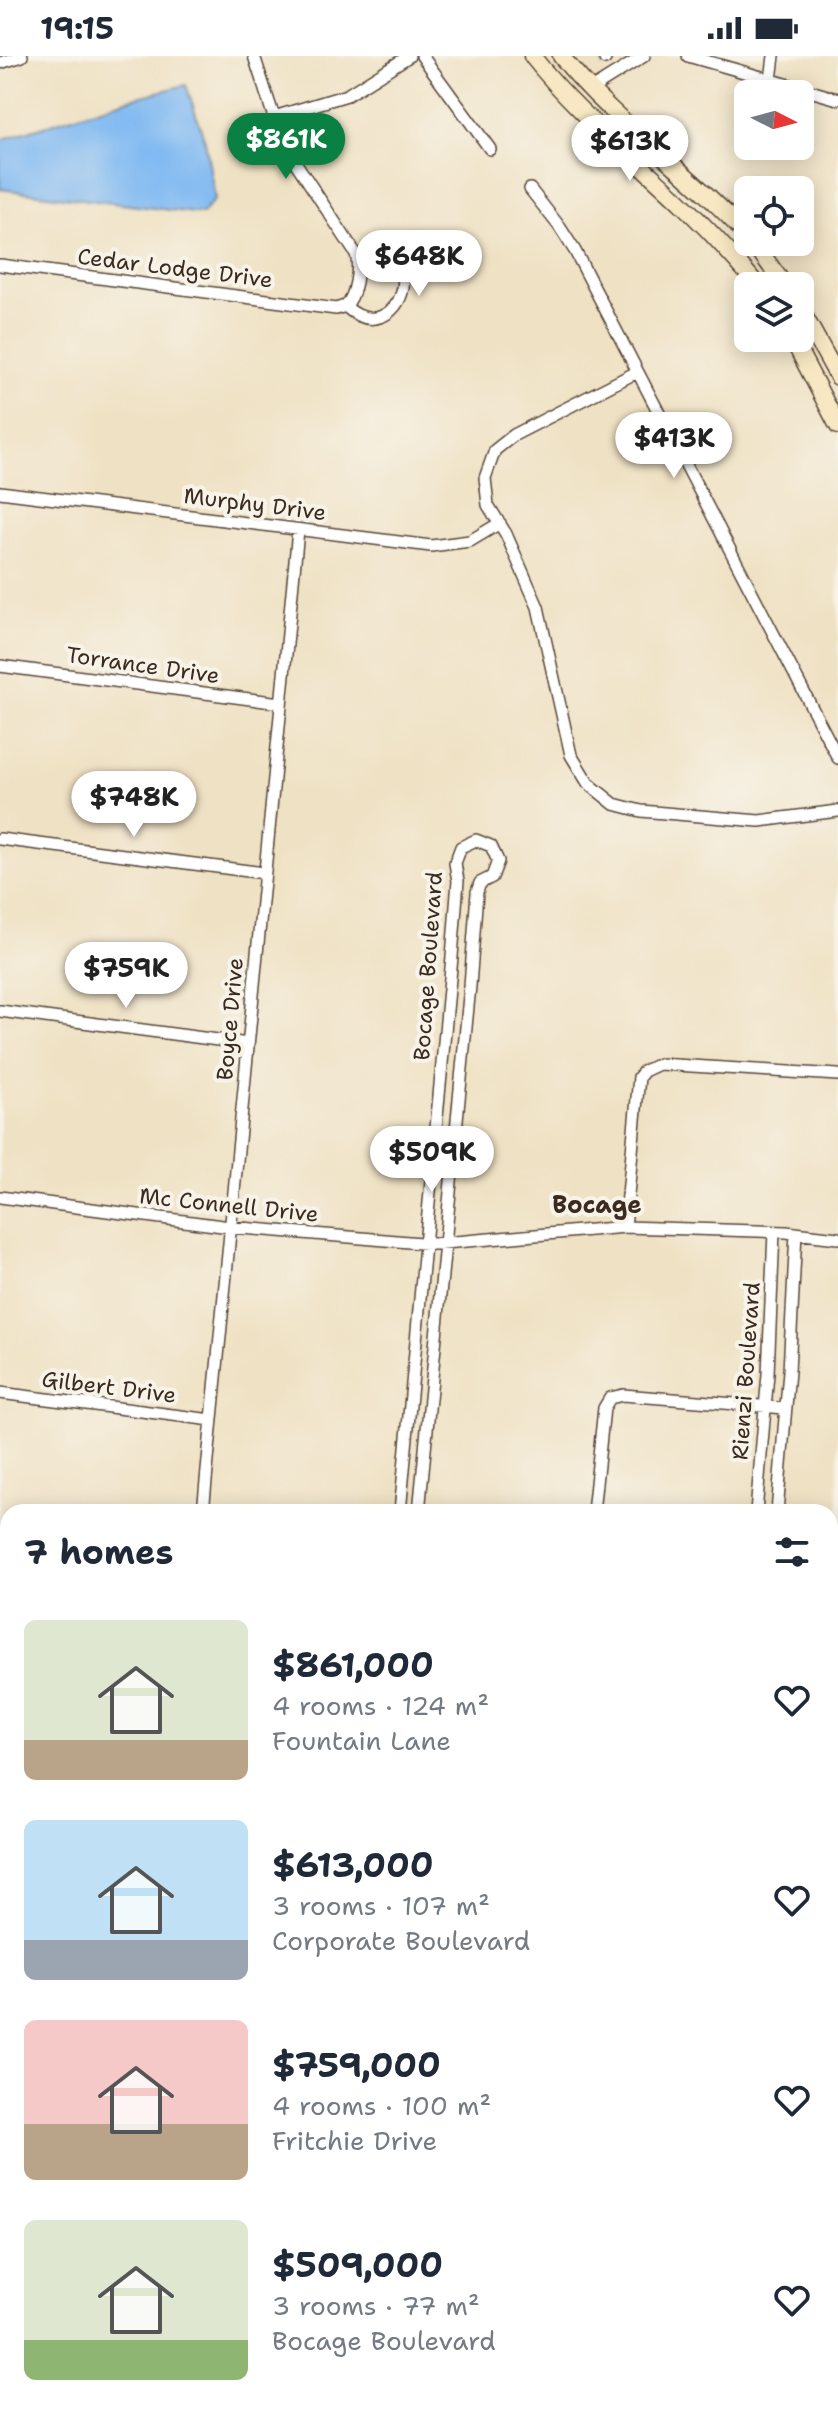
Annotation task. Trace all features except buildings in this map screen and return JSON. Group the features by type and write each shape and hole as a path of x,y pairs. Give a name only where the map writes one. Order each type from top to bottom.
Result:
{"street":[{"path":"0,63 22,56"},
{"path":"254,56 282,142 357,257 351,301 345,306 355,316 370,318 388,315 398,303 405,284 399,266 386,257 371,254 357,257"},
{"path":"274,117 347,95 409,56"},
{"path":"422,56 490,149"},
{"path":"532,56 592,124 683,205 746,272"},
{"path":"561,56 591,89 734,221"},
{"path":"591,89 644,56"},
{"path":"688,56 771,80 774,56"},
{"path":"814,92 838,99"},
{"path":"530,189 575,251 838,758"},
{"name":"Cedar Lodge Drive","path":"0,265 336,309 345,306"},
{"path":"812,380 836,369 814,332"},
{"path":"799,352 838,426"},
{"path":"637,372 514,435 495,450 485,478 488,505 518,559 538,607 571,755 588,783 614,804 641,811 759,821 838,811"},
{"name":"Murphy Drive","path":"0,492 431,546 470,541 500,523"},
{"name":"Boyce Drive","path":"204,1504 298,530"},
{"name":"Torrance Drive","path":"0,666 280,703"},
{"path":"0,839 264,873"},
{"name":"Bocage Boulevard","path":"401,1504 453,942 458,881 455,863 461,847 476,840 491,846 498,861 492,877 480,883 477,892 420,1504"},
{"path":"0,1011 248,1044"},
{"path":"625,1227 639,1077 644,1071 659,1064 838,1075"},
{"name":"Mc Connell Drive","path":"0,1197 230,1227 425,1243 625,1227 796,1233 838,1238"},
{"name":"Rienzi Boulevard","path":"757,1504 766,1406 774,1232"},
{"name":"Rienzi Boulevard","path":"778,1504 796,1233"},
{"name":"Gilbert Drive","path":"0,1393 212,1420"},
{"path":"594,1504 604,1408 610,1398 623,1395 785,1408"}],"water":[{"path":"186,85 205,141 215,199 202,214 0,189 0,140 126,100"}],"district":[{"name":"Bocage","path":"597,1205"}]}
